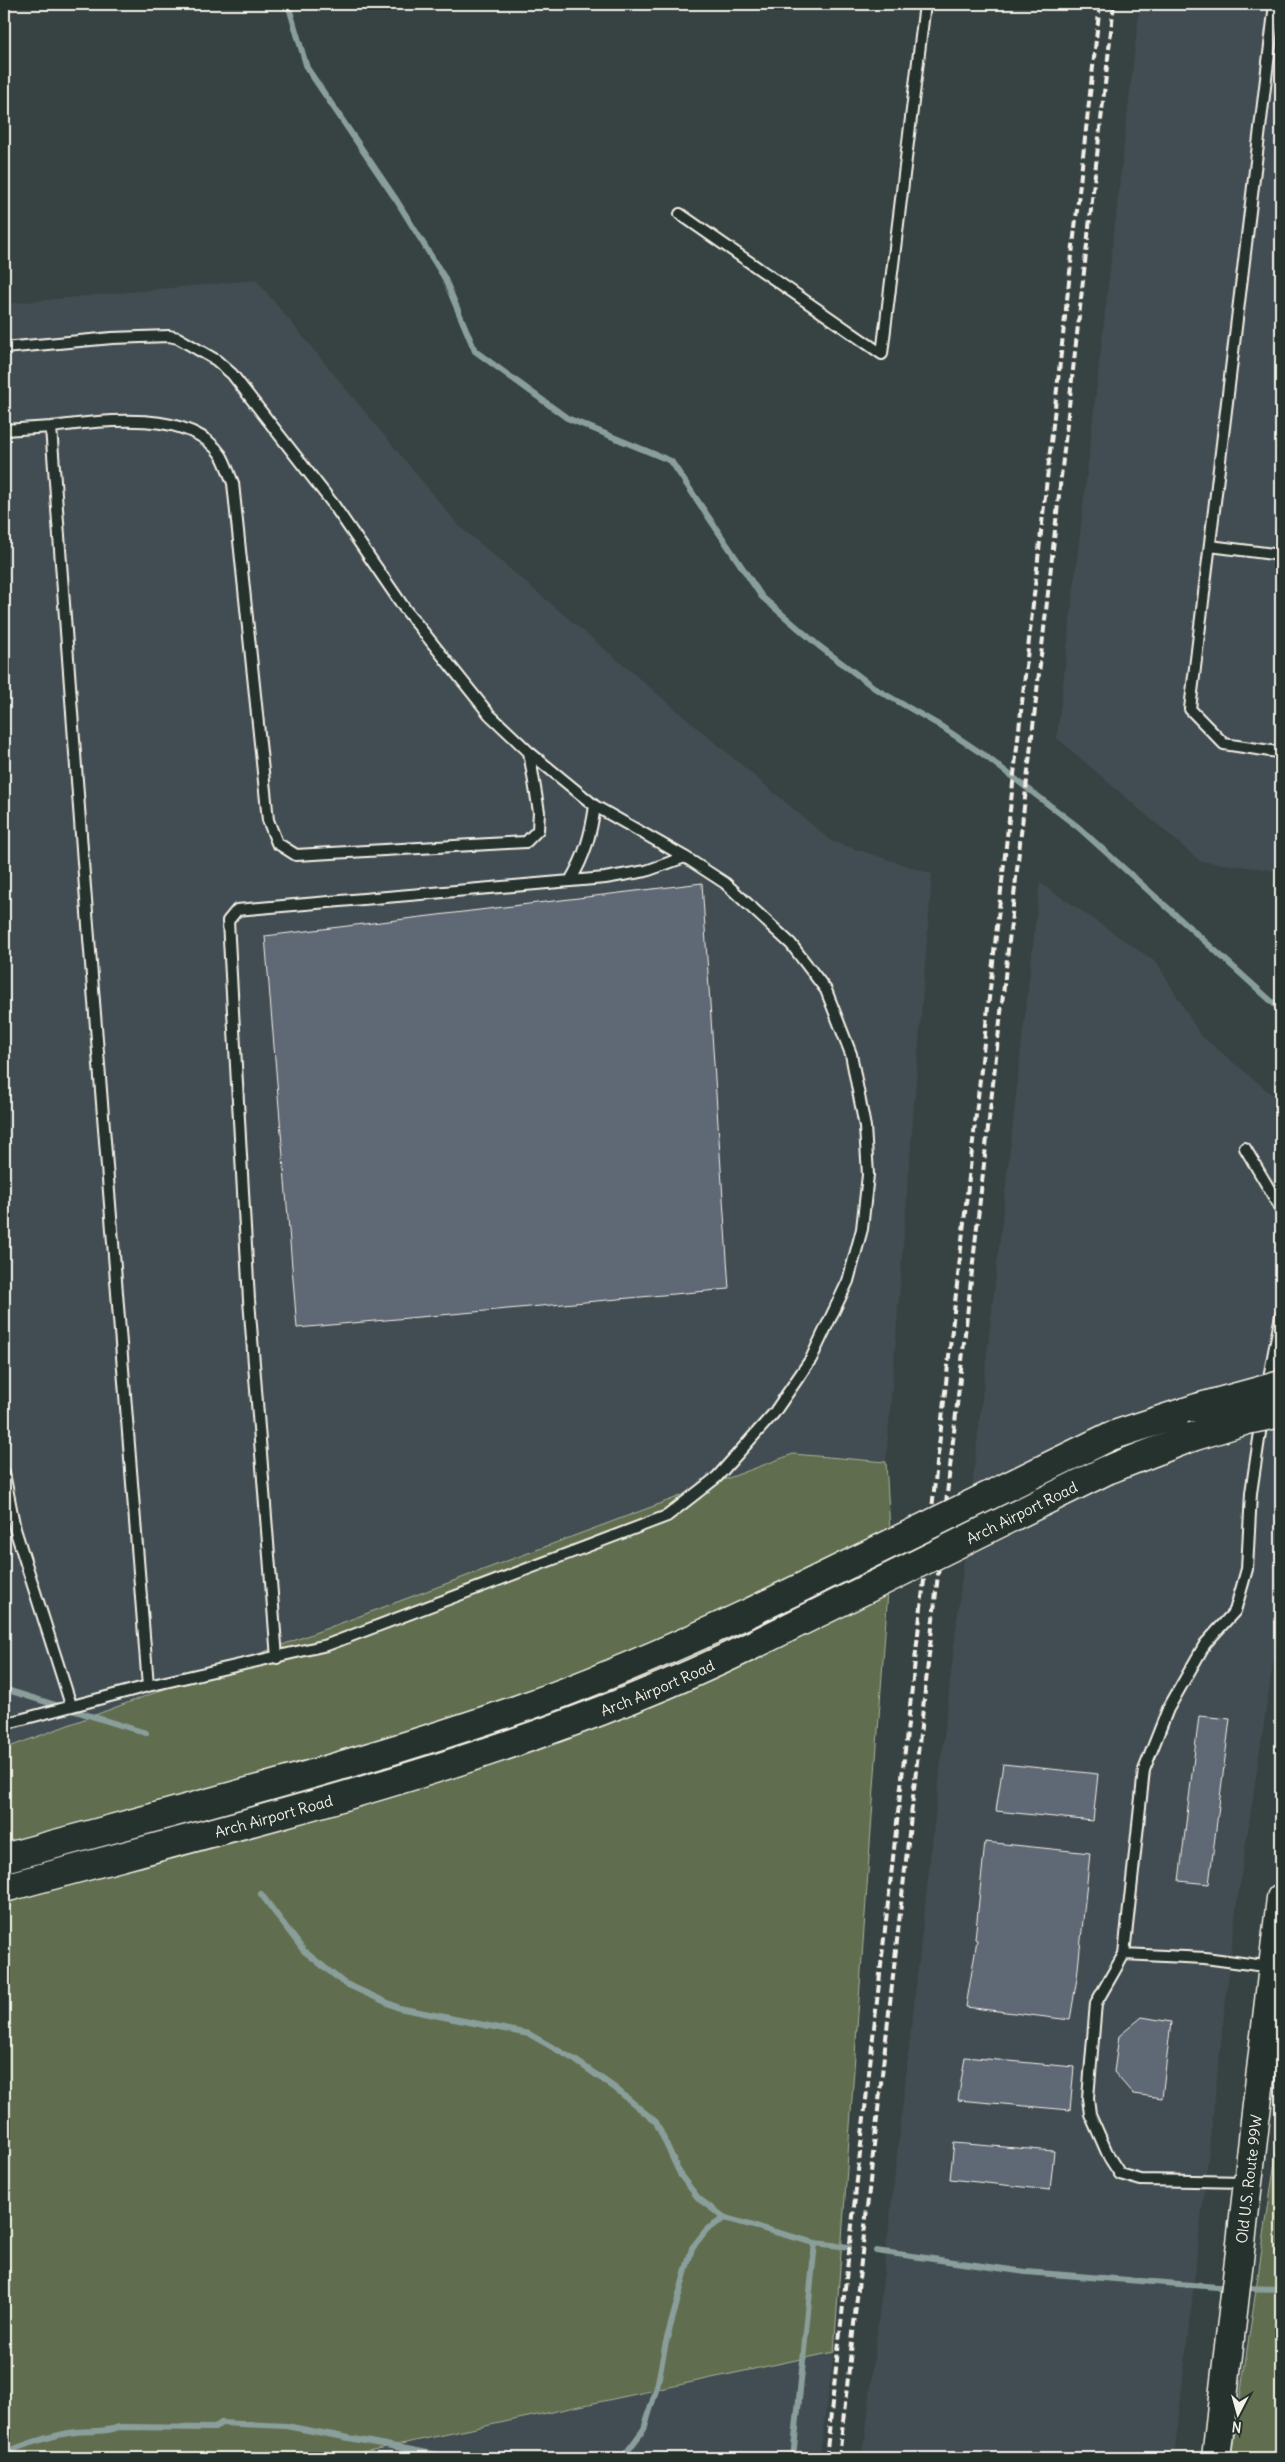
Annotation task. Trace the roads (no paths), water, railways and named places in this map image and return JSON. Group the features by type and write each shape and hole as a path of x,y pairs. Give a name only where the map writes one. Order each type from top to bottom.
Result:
{"main road":[{"name":"Arch Airport Road","path":"4,1858 356,1762 445,1734 602,1678 754,1612 1111,1436 1197,1408 1273,1400"},
{"name":"Arch Airport Road","path":"4,1888 327,1800 443,1766 578,1719 719,1662 1107,1470 1192,1437 1247,1420 1273,1400"},
{"name":"Old U.S. Route 99W","path":"1216,2458 1281,1898"}],"lane":[{"path":"680,214 882,354 926,4"},
{"path":"1275,4 1190,709 1224,744 1277,752 1281,750"},
{"path":"4,348 112,338 169,336 178,338 216,360 232,374 333,504 416,624 488,714 529,752 595,806 686,857 725,883 791,944 826,990 851,1054 865,1126 868,1175 862,1229 848,1281 811,1359 774,1413 717,1477 667,1516 327,1645 277,1658 148,1686 4,1724"},
{"path":"4,430 51,427 115,419 155,423 180,428 203,438 221,455 232,483 268,820 277,842 296,855 526,842 538,830 539,812 529,752"},
{"path":"51,427 83,872 148,1686"},
{"path":"1210,546 1281,555"},
{"path":"570,881 581,863 590,838 595,806"},
{"path":"277,1658 249,1300 228,921 237,910 570,881 646,870 686,857"},
{"path":"1245,1148 1281,1209"},
{"path":"1248,2182 1141,2180 1120,2174 1109,2157 1090,2114 1088,2098 1096,2003 1124,1954 1130,1915 1132,1864 1144,1770 1168,1709 1205,1644 1235,1611 1247,1569 1251,1493 1273,1400 1273,1349 1281,1315"},
{"path":"4,1473 15,1529 71,1705"},
{"path":"1124,1954 1205,1958 1273,1967"}],"waterway":[{"path":"288,4 307,68 397,201 444,277 475,351 567,418 671,461 762,597 819,646 876,689 939,725 984,755 1078,827 1281,1010"},
{"path":"4,1689 146,1733"},
{"path":"261,1894 304,1951 344,1983 399,2008 529,2034 575,2060 615,2088 656,2122 681,2176 699,2199 725,2218 815,2243 849,2247"},
{"path":"619,2458 624,2456 644,2429 657,2387 666,2342 692,2248 707,2229 725,2218"},
{"path":"793,2458 815,2243"},
{"path":"876,2251 1026,2272 1230,2288"},
{"path":"1242,2288 1281,2289"},
{"path":"4,2453 39,2440 76,2432 103,2431 119,2427 215,2428 221,2423 286,2426 454,2458"}],"railway":[{"path":"826,2458 1100,4"},
{"path":"839,2458 1114,4"}]}
